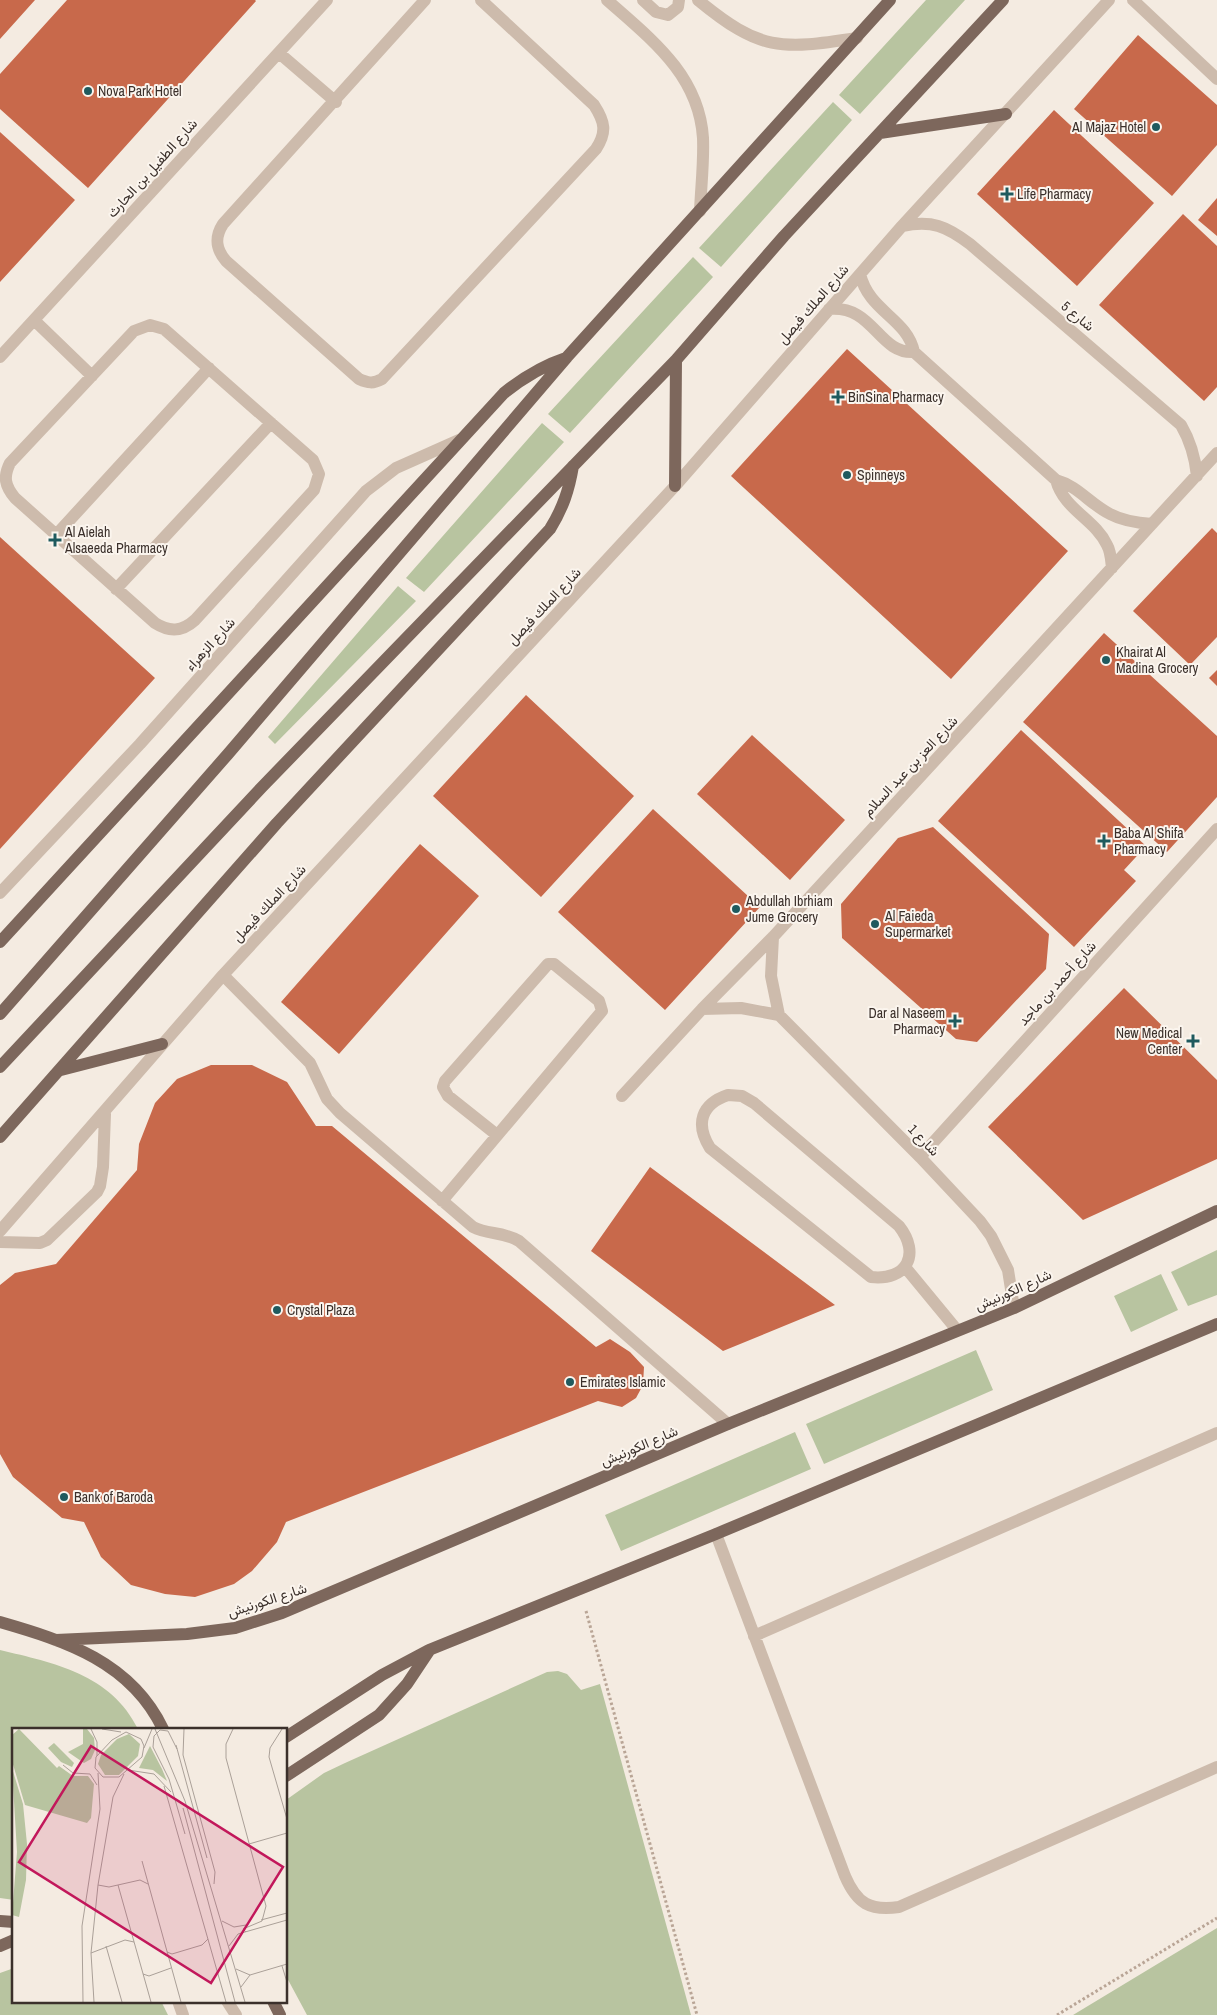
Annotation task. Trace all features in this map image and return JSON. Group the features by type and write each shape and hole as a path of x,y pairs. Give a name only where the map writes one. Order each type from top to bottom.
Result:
{"main road":[{"path":"0,1014 228,754 567,357 890,0"},
{"path":"0,1067 262,787 676,360 784,236 1003,0"},
{"path":"880,133 1006,114"},
{"path":"0,942 504,393 523,378 544,366 567,357"},
{"path":"675,486 676,360"},
{"path":"0,1137 167,945 277,823 550,529 564,503 572,466"},
{"path":"60,1070 162,1044"},
{"name":"شارع الكورنيش","path":"56,1640 187,1634 235,1628 282,1614 728,1424 1014,1308 1217,1211"},
{"path":"288,1736 374,1680 429,1650 716,1534 1217,1324"},
{"path":"3,1620 56,1640 103,1661 124,1677 142,1696 161,1728"},
{"path":"288,1775 378,1715 408,1684 429,1650"},
{"path":"0,1946 12,1941"},
{"path":"274,2002 280,2015"}],"street":[{"name":"شارع الطفيل بن الحارث","path":"0,357 327,0"},
{"path":"425,0 219,231 218,248 226,261 359,379 374,383 388,374 596,149 603,139 605,126 594,105 481,0"},
{"path":"607,0 676,64 690,87 699,112 703,138 700,211"},
{"path":"643,0 662,15 674,12 678,7 679,0"},
{"path":"698,0 725,22 746,35 769,43 793,46 857,38"},
{"name":"شارع الملك فيصل","path":"0,1231 104,1114 223,975 675,486 902,226 1109,0"},
{"path":"1133,0 1217,79"},
{"path":"279,53 336,102"},
{"name":"شارع 5","path":"902,226 922,222 937,225 955,232 970,244 1181,425 1195,456 1197,476"},
{"path":"860,274 867,294 908,334 914,352"},
{"path":"829,309 840,308 861,316 896,348 914,352 1056,480 1080,491 1110,514 1136,523 1152,524"},
{"path":"34,320 92,376"},
{"path":"150,325 164,329 209,368 313,460 319,474 318,483 314,490 195,620 181,629 163,628 116,589 8,490 5,480 6,471 10,463 134,331 150,325"},
{"path":"56,534 209,368"},
{"path":"116,589 271,424"},
{"name":"شارع الزهراء","path":"0,893 140,744 366,491 396,468 459,440"},
{"name":"شارع العز بن عبد السلام","path":"622,1096 702,1009 773,937 1217,453"},
{"path":"1056,480 1058,489 1068,504 1099,533 1108,545 1112,568"},
{"name":"شارع أحمد بن ماجد","path":"920,1157 1217,829"},
{"path":"702,1009 741,1008 779,1015 771,976 773,937"},
{"path":"442,1201 602,1011 599,1001 554,964 548,964 445,1081 444,1086 448,1096 496,1135"},
{"path":"223,975 310,1063 333,1106 473,1227 487,1232 498,1232 519,1241 728,1424"},
{"name":"شارع 1","path":"779,1015 920,1157 966,1205 991,1236 1008,1270 1014,1308"},
{"path":"728,1095 742,1096 754,1103 899,1226 910,1242 910,1251 905,1267 895,1275 883,1278 871,1277 861,1270 710,1148 703,1136 702,1122 706,1109 715,1100 728,1095"},
{"path":"0,1242 40,1243 47,1240 97,1192 104,1167 104,1114"},
{"path":"905,1267 957,1330"},
{"path":"754,1636 1217,1433"},
{"path":"716,1534 852,1892 865,1904 882,1909 899,1907 1217,1767"},
{"path":"178,2002 183,2015"},
{"path":"229,2002 236,2015"}],"path":[{"path":"580,1588 697,2015"},
{"path":"1058,2015 1217,1918"}],"green space":[{"path":"926,0 965,0 860,114 839,95"},
{"path":"833,102 852,120 721,267 699,248"},
{"path":"693,257 713,277 570,433 548,414"},
{"path":"542,423 564,442 424,592 406,578"},
{"path":"398,586 416,601 275,744 268,737"},
{"path":"1217,1250 1217,1295 1188,1306 1171,1272"},
{"path":"1161,1274 1178,1310 1131,1332 1114,1296"},
{"path":"976,1350 993,1390 824,1464 806,1424"},
{"path":"795,1432 811,1469 621,1551 605,1515"},
{"path":"0,1650 60,1666 97,1683 113,1695 127,1710 137,1728 12,1728 12,1900 0,1898"},
{"path":"558,1671 567,1674 581,1690 600,1684 691,2015 307,2015 288,1980 288,1799 324,1773 547,1672"},
{"path":"1217,1928 1217,2015 1073,2015"},
{"path":"12,1969 12,2002 162,2002 168,2015 0,2015 0,1973"}],"building":[{"path":"0,0 35,0 0,39"},
{"name":"Nova Park Hotel","path":"67,0 256,1 88,188 0,109 0,74"},
{"name":"Al Majaz Hotel","path":"1138,35 1217,105 1217,145 1172,196 1074,109"},
{"path":"1054,110 1154,203 1077,286 977,194"},
{"path":"0,132 75,200 0,282"},
{"path":"1217,198 1217,236 1198,220"},
{"path":"1183,214 1217,246 1217,387 1204,401 1099,305"},
{"path":"847,349 1068,551 951,679 731,476"},
{"path":"1212,528 1217,533 1217,637 1190,665 1133,611"},
{"path":"0,537 155,678 0,849"},
{"path":"1104,633 1217,736 1217,797 1167,852 1023,722"},
{"path":"1217,670 1217,686 1209,678"},
{"path":"526,695 634,796 541,897 433,796"},
{"path":"1021,730 1146,846 1124,870 1136,881 1074,947 938,821"},
{"path":"752,735 845,820 790,880 697,794"},
{"path":"653,809 760,907 665,1010 558,912"},
{"path":"933,827 1049,934 1046,969 977,1042 956,1039 842,938 841,904 898,838"},
{"path":"420,844 479,896 339,1054 281,1002"},
{"path":"1124,988 1217,1080 1217,1159 1083,1220 988,1127"},
{"name":"Crystal Plaza","path":"211,1065 252,1065 287,1082 316,1126 332,1126 596,1347 610,1339 630,1352 644,1367 643,1385 636,1398 622,1407 598,1401 286,1522 277,1542 252,1571 234,1584 195,1597 165,1594 131,1585 101,1557 84,1522 62,1518 13,1477 0,1454 0,1285 15,1273 56,1264 137,1170 139,1144 155,1103 177,1079"},
{"path":"650,1167 835,1305 723,1351 591,1251"}],"place":[{"name":"Nova Park Hotel","path":"88,91"},
{"name":"Al Majaz Hotel","path":"1156,127"},
{"name":"Life Pharmacy","path":"1007,194"},
{"name":"BinSina Pharmacy","path":"838,397"},
{"name":"Spinneys","path":"847,475"},
{"name":"Al Aielah Alsaeeda Pharmacy","path":"55,540"},
{"name":"Khairat Al Madina Grocery","path":"1106,660"},
{"name":"Baba Al Shifa Pharmacy","path":"1104,841"},
{"name":"Abdullah Ibrhiam Jume Grocery","path":"736,909"},
{"name":"Al Faieda Supermarket","path":"875,924"},
{"name":"Dar al Naseem Pharmacy","path":"955,1021"},
{"name":"New Medical Center","path":"1193,1041"},
{"name":"Crystal Plaza","path":"277,1310"},
{"name":"Emirates Islamic","path":"570,1382"},
{"name":"Bank of Baroda","path":"64,1497"}]}
